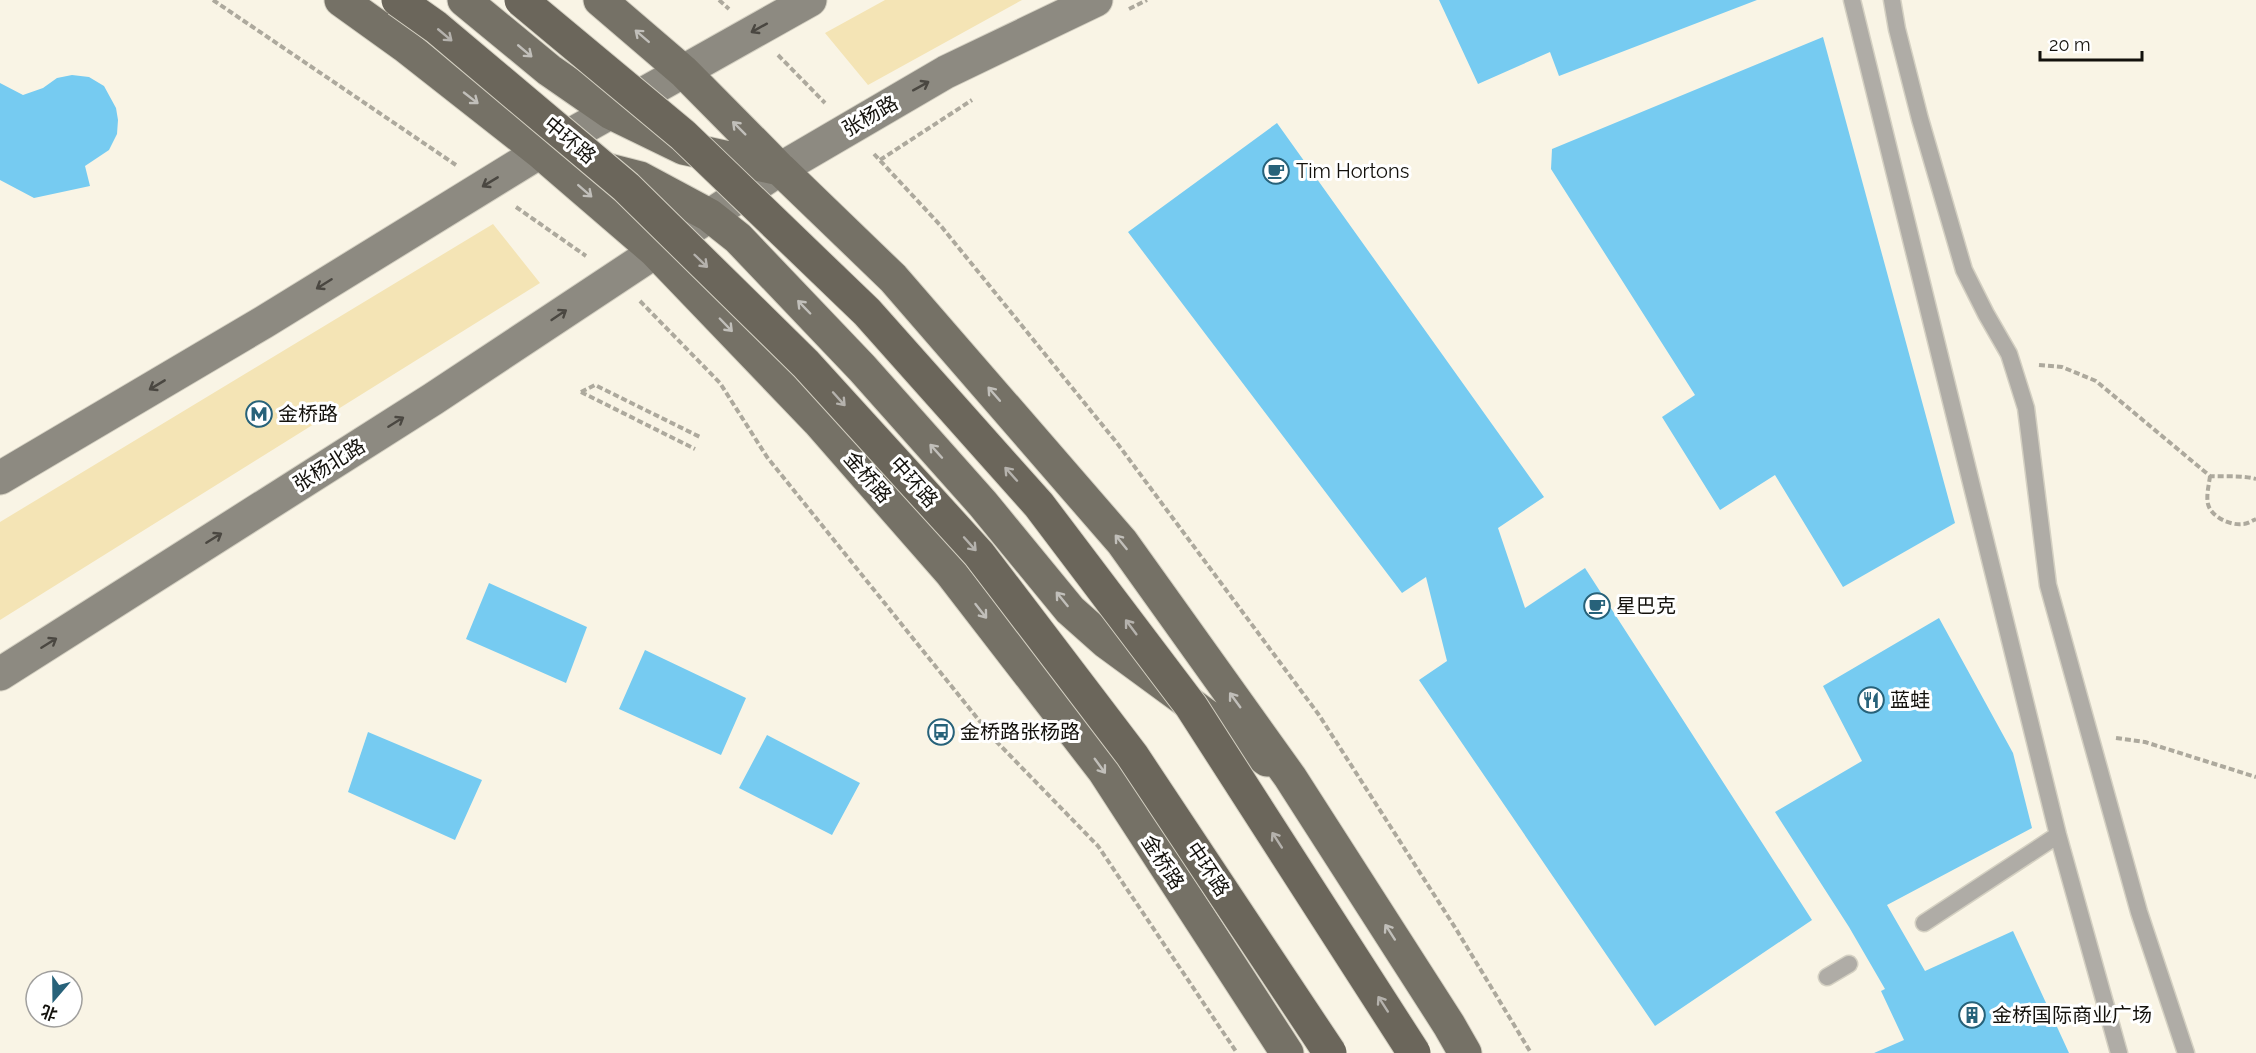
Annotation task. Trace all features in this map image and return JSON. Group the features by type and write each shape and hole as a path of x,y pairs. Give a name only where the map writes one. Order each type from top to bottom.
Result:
{"highway":[{"name":"中环路","path":"398,0 436,27 626,187 806,364 979,554 1132,755 1330,1053"},
{"path":"521,0 683,135 867,312 1039,505 1191,706 1414,1053"}],"main road":[{"name":"金桥路","path":"341,0 405,46 540,152 655,251 818,421 965,591 1104,771 1287,1053"},
{"path":"464,0 549,70 610,113 683,148 780,170"},
{"path":"600,0 684,72 780,170 893,278 1122,542 1290,777 1465,1053"},
{"path":"0,478 264,322 540,152 810,0"},
{"name":"张杨路","path":"655,251 780,170 946,72 1096,0"},
{"path":"540,152 640,178 709,215 738,238 862,368 983,504 1070,610 1106,642 1290,777"},
{"name":"张杨北路","path":"0,674 434,399 655,251"}],"lane":[{"path":"1852,0 2058,835 2119,1053"},
{"path":"1892,0 1920,119 1964,270 2012,363 2026,408 2048,585 2139,912 2186,1053"},
{"path":"1924,923 2058,835"},
{"path":"1827,977 1849,964"}],"path":[{"path":"213,0 616,277 720,383 767,457 994,739 1098,846 1237,1053"},
{"path":"719,0 850,127 941,226 1117,443 1318,715 1456,929 1531,1053"},
{"path":"2012,363 2062,367 2096,381 2210,476 2229,478 2245,476 2256,479"},
{"path":"696,449 581,392 596,385 700,437"},
{"path":"2210,476 2209,507 2218,517 2227,522 2243,525 2256,519"},
{"path":"2090,735 2145,742 2256,777"}],"shaded area":[{"path":"885,0 1022,0 868,85 825,33"},
{"path":"493,224 540,283 0,620 0,522"}],"building":[{"path":"1439,0 1757,0 1559,76 1550,52 1478,84"},
{"path":"1823,37 1955,523 1843,587 1775,475 1720,510 1662,417 1695,395 1551,169 1552,149"},
{"path":"72,75 89,77 104,86 116,108 117,134 109,150 85,166 90,186 34,198 0,180 0,83 23,95 43,88 57,78"},
{"path":"1277,123 1544,497 1498,528 1525,608 1585,568 1812,920 1655,1026 1419,680 1447,661 1426,577 1402,593 1128,232"},
{"path":"489,583 587,627 566,683 466,639"},
{"path":"1939,618 2013,753 2032,828 1887,905 1925,971 2013,931 2069,1053 1874,1053 1904,1040 1881,991 1885,989 1849,927 1775,812 1862,761 1823,686"},
{"path":"645,650 746,698 721,755 619,709"},
{"path":"368,732 482,780 455,840 348,792"},
{"path":"767,735 860,783 832,835 739,788"}],"place":[{"name":"Tim Hortons","path":"1276,171"},
{"name":"金桥路","path":"259,414"},
{"name":"星巴克","path":"1597,606"},
{"name":"蓝蛙","path":"1871,700"},
{"name":"金桥路张杨路","path":"941,732"},
{"name":"金桥国际商业广场","path":"1972,1015"}]}
